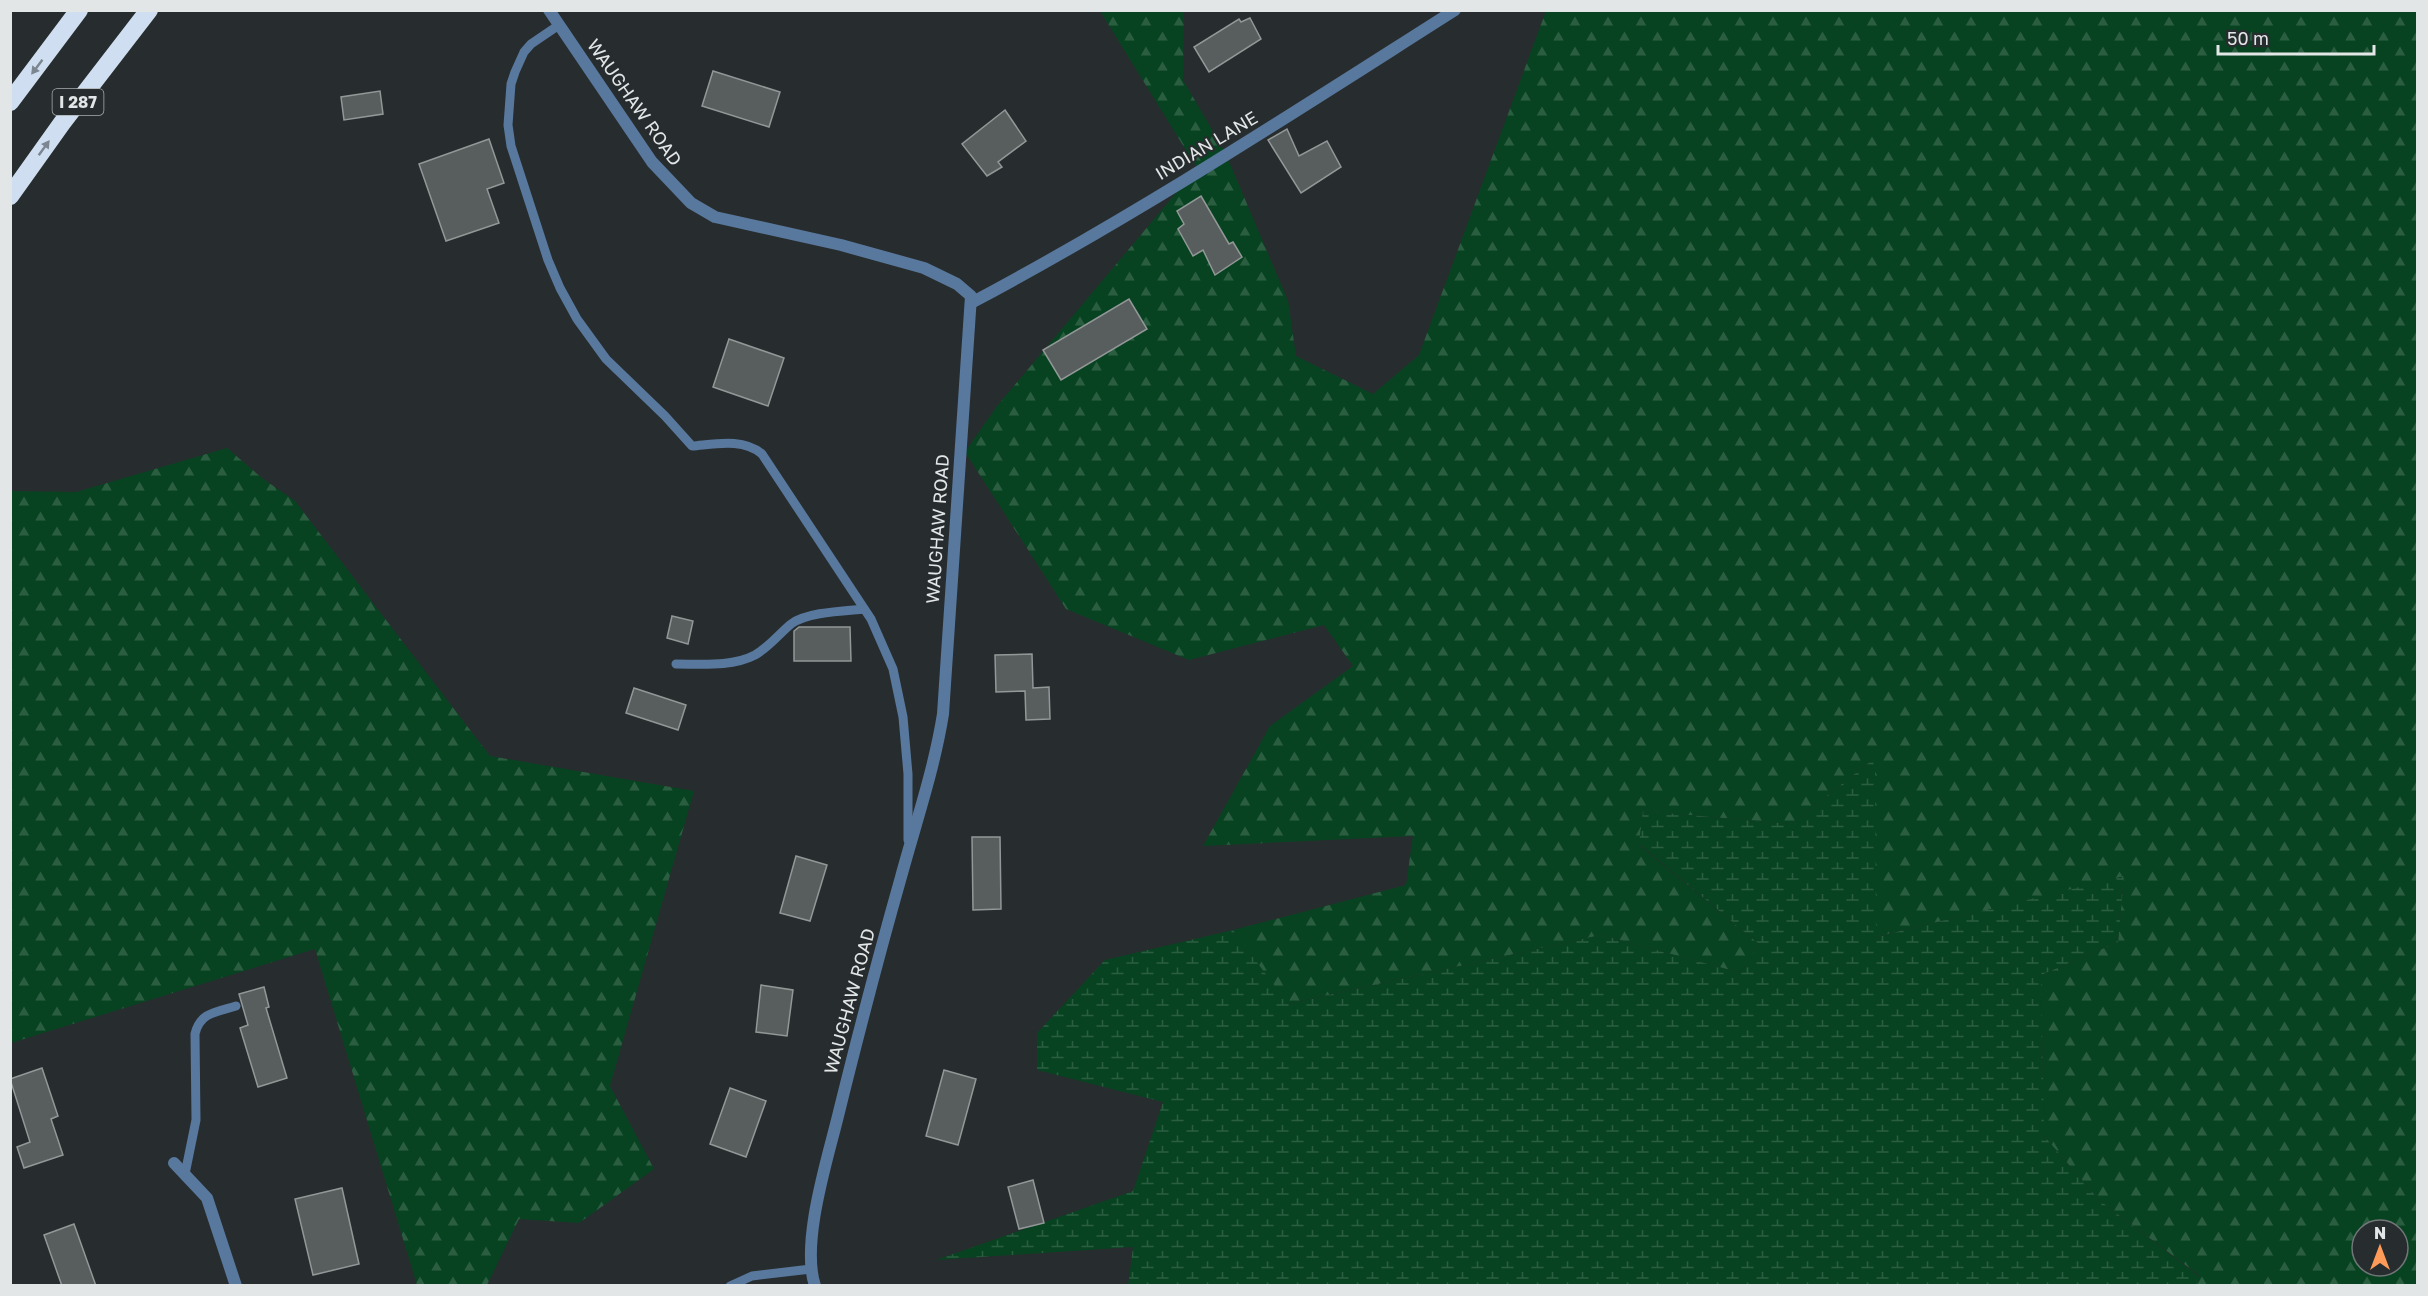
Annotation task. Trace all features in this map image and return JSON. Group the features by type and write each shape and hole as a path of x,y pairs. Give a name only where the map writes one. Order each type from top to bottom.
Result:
{"highway":[{"name":"I 287","path":"10,102 79,10"},
{"name":"I 287","path":"10,196 62,123 149,10"}],"street":[{"name":"WAUGHAW ROAD","path":"549,10 652,162 680,193 703,211 716,217 841,245 924,268 957,284 971,296 943,714 936,756 908,852 830,1151 810,1241 811,1269 815,1286"},
{"name":"INDIAN LANE","path":"971,303 1215,161 1455,10"},
{"path":"174,1163 207,1198 236,1286"}],"lane":[{"path":"559,25 531,45 519,61 512,84 508,124 511,146 548,260 577,319 606,359 665,416 692,446 740,443 755,448 762,454 864,609 886,651 898,693 908,774 908,852"},
{"path":"676,664 718,664 739,661 755,655 793,623 819,615 864,609"},
{"path":"185,1174 196,1120 195,1034 197,1024 204,1017 236,1006"},
{"path":"730,1286 752,1276 811,1269"}],"green space":[{"path":"1100,11 1184,11 1183,80 1225,152 1288,301 1296,356 1373,394 1419,355 1546,11 2417,11 2417,1285 2196,1285 2200,1276 2099,1200 2044,1136 2041,975 2118,942 2124,877 1875,937 1875,758 1791,824 1643,811 1639,845 1759,944 1741,973 1601,935 1287,1004 1233,930 1406,885 1413,836 1203,846 1270,726 1353,666 1324,625 1189,660 1066,609 965,452 997,406 1197,168"},
{"path":"227,448 262,478 295,501 490,756 694,791 610,1086 654,1169 579,1223 519,1219 487,1285 417,1285 315,949 11,1043 11,491 76,492"},
{"path":"1875,758 1876,937 2124,876 2118,942 2041,975 2044,1136 2099,1200 2200,1277 2196,1286 1128,1286 1133,1247 936,1260 1133,1191 1163,1102 1037,1070 1037,1033 1105,960 1233,930 1288,1004 1601,935 1741,973 1759,944 1639,844 1643,811 1791,824"}],"building":[{"path":"1250,18 1261,39 1209,72 1194,47 1239,19 1241,22"},
{"path":"713,71 780,92 769,127 702,106"},
{"path":"380,91 383,114 344,120 341,97"},
{"path":"1005,110 1026,141 998,162 1002,167 987,176 962,144"},
{"path":"1287,129 1299,156 1327,141 1341,167 1301,193 1268,140"},
{"path":"489,139 504,183 487,189 499,223 446,241 419,164"},
{"path":"1201,196 1229,244 1233,242 1242,257 1215,275 1203,250 1193,256 1178,229 1184,224 1177,211"},
{"path":"1129,299 1147,329 1061,380 1043,350"},
{"path":"729,339 784,358 768,406 713,387"},
{"path":"672,616 693,621 688,644 667,638"},
{"path":"799,627 850,627 851,661 794,661 794,631"},
{"path":"1032,654 1033,688 1049,687 1050,719 1026,720 1025,691 996,692 995,655"},
{"path":"634,688 686,705 678,730 626,713"},
{"path":"972,837 1000,837 1001,909 973,910"},
{"path":"796,856 827,865 810,921 780,913"},
{"path":"761,985 793,990 787,1036 756,1032"},
{"path":"264,987 269,1007 266,1008 287,1078 258,1087 240,1028 248,1025 239,994"},
{"path":"42,1068 58,1116 51,1119 63,1155 24,1168 17,1147 30,1142 10,1079"},
{"path":"944,1070 976,1079 958,1145 926,1136"},
{"path":"730,1088 766,1101 746,1157 710,1144"},
{"path":"1033,1180 1044,1223 1019,1229 1008,1187"},
{"path":"342,1188 359,1264 313,1275 295,1199"},
{"path":"74,1224 96,1286 62,1286 44,1235"}]}
